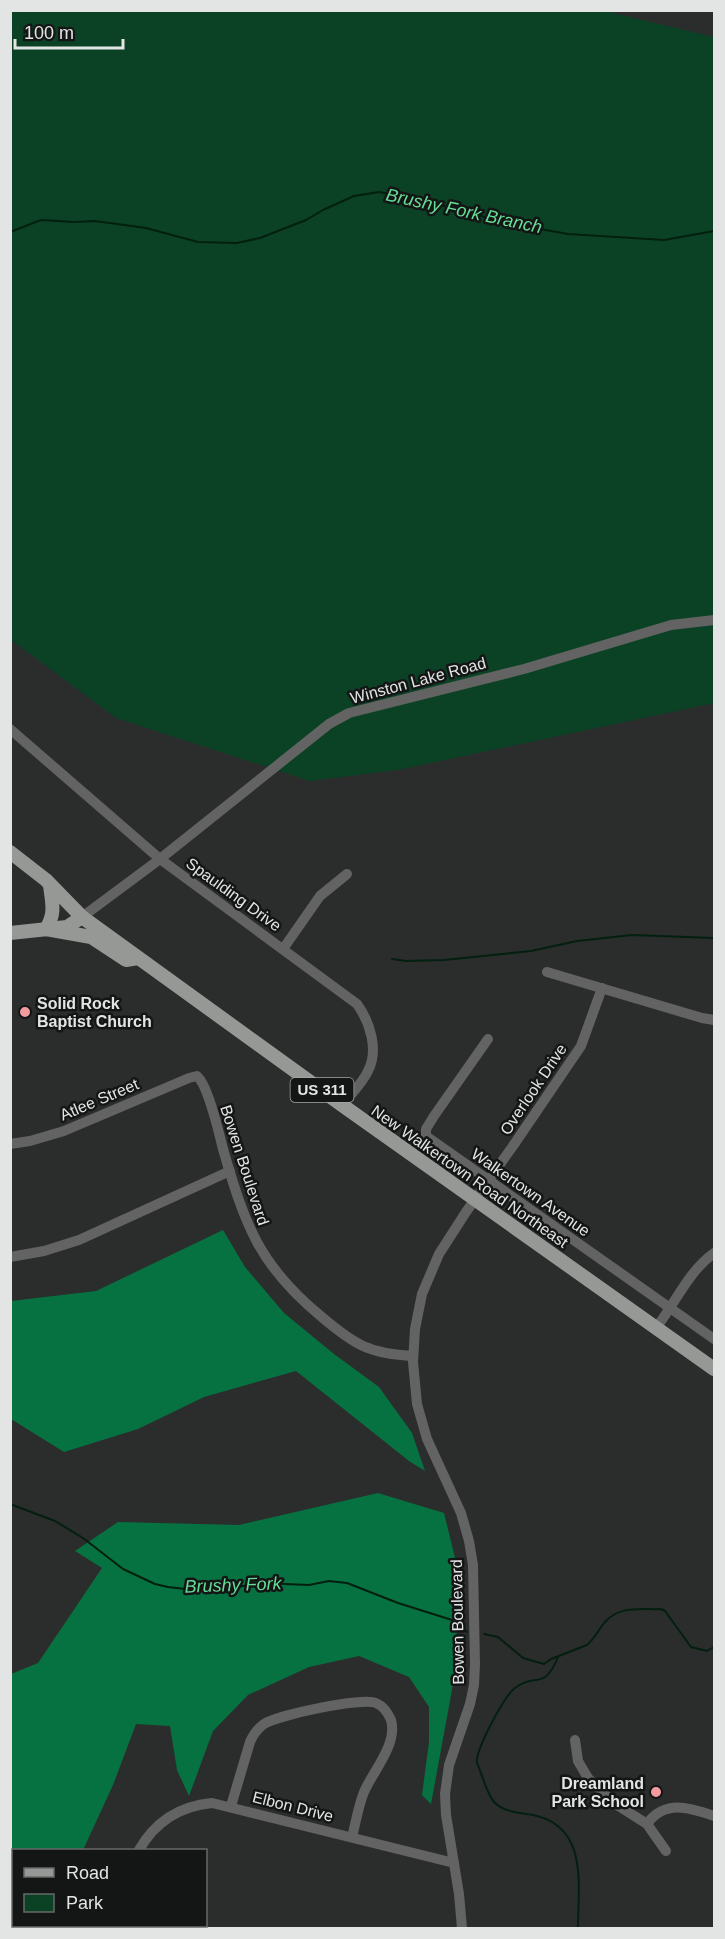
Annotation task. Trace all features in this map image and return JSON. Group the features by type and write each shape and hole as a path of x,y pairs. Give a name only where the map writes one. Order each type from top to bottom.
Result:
{"main road":[{"name":"New Walkertown Road Northeast","path":"10,852 50,885 82,916 342,1105 714,1369"},
{"path":"46,930 53,913 50,885"},
{"path":"10,933 67,927 82,916"},
{"path":"46,930 91,938 126,960 140,958"}],"street":[{"name":"Winston Lake Road","path":"82,916 160,859 329,724 349,713 524,669 671,625 714,620"},
{"name":"Spaulding Drive","path":"10,729 160,859 357,1004 367,1017 372,1035 372,1057 369,1071 342,1105"},
{"path":"283,949 320,896 347,874"},
{"path":"547,972 714,1020"},
{"name":"Overlook Drive","path":"474,1199 581,1046 602,988"},
{"name":"Walkertown Avenue","path":"488,1039 434,1116 425,1133 714,1339"},
{"name":"Atlee Street","path":"10,1144 64,1131 189,1078 197,1077"},
{"name":"Bowen Boulevard","path":"197,1077 201,1080 208,1099 241,1206 258,1245 272,1267 289,1287 341,1334 356,1344 381,1353 413,1356"},
{"path":"10,1257 44,1251 79,1240 230,1171"},
{"name":"Bowen Boulevard","path":"462,1929 445,1794 449,1765 470,1704 474,1685 472,1565 469,1541 461,1513 423,1427 415,1390 413,1356 418,1309 428,1278 439,1254 474,1199"},
{"path":"657,1328 688,1278 714,1253"},
{"path":"231,1806 250,1742 264,1724 327,1707 363,1701 376,1703 382,1706 388,1714 392,1733 364,1793 352,1837"},
{"path":"575,1740 578,1761 588,1778 614,1803 647,1824 666,1851"},
{"name":"Elbon Drive","path":"140,1849 154,1830 183,1809 212,1803 454,1863"},
{"path":"647,1824 655,1814 671,1808 687,1809 714,1816"}],"green space":[{"path":"600,10 714,37 714,703 398,770 310,781 116,718 11,640 11,11"},
{"path":"223,1230 245,1267 284,1313 379,1387 412,1433 425,1471 409,1461 296,1371 204,1397 138,1429 64,1452 11,1419 11,1301 96,1291"},
{"path":"378,1493 444,1513 458,1570 456,1668 431,1804 422,1795 429,1742 429,1707 409,1677 359,1656 309,1667 248,1695 213,1731 189,1796 177,1770 170,1726 136,1724 113,1785 83,1849 12,1849 12,1927 60,1928 11,1928 11,1674 38,1663 102,1568 75,1551 118,1522 239,1525"}],"waterway":[{"name":"Brushy Fork Branch","path":"10,232 41,220 95,221 146,228 198,242 237,243 260,238 306,220 354,196 379,192 422,200 507,223 568,234 664,240 714,231"},
{"path":"392,959 444,960 531,951 577,941 632,935 714,938"},
{"name":"Brushy Fork","path":"10,1504 55,1521 83,1538 123,1569 155,1584 194,1590 262,1583 309,1585 329,1581 347,1583 398,1603 452,1620 467,1632"},
{"name":"Brushy Fork","path":"484,1634 498,1637 523,1658 544,1664 587,1645 604,1623 616,1613 661,1609 665,1611 691,1647 707,1651 714,1647"},
{"path":"558,1657 553,1668 544,1678 528,1681 510,1693 485,1736 477,1763 494,1802 507,1810 551,1821 564,1831 572,1845 579,1877 578,1928"}],"place":[{"name":"Solid Rock Baptist Church","path":"25,1012"},
{"name":"Dreamland Park School","path":"656,1792"}]}
